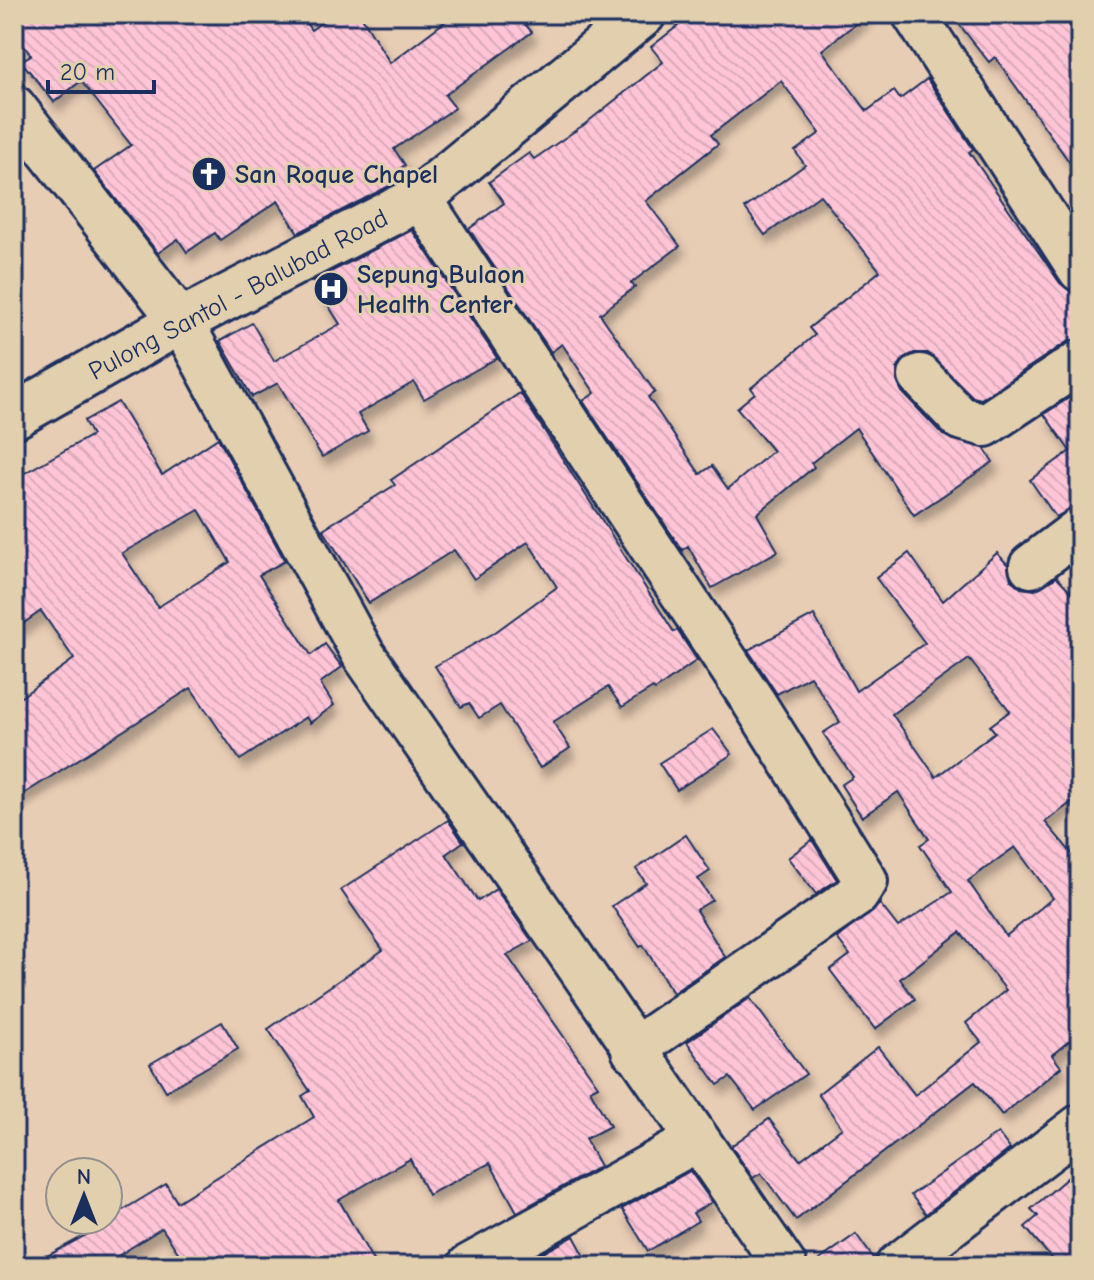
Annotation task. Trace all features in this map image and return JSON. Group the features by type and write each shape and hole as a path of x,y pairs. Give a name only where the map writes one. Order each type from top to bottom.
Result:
{"street":[{"name":"Pulong Santol - Balubad Road","path":"14,416 181,321 420,198 643,14"},
{"path":"914,14 1080,270"},
{"path":"14,107 181,321 363,654 455,784 633,1050 785,1266"},
{"path":"420,198 753,701 866,881 857,895 633,1050"},
{"path":"920,376 960,418 985,425 1080,362"},
{"path":"1031,566 1080,529"},
{"path":"897,1266 1080,1126"},
{"path":"469,1266 697,1140"}],"building":[{"path":"28,14 300,14 311,30 333,14 360,14 390,63 455,14 516,14 532,32 445,95 455,108 394,149 405,165 391,175 395,183 298,233 278,201 220,240 215,233 187,252 178,239 158,253 94,171 131,145 81,81 54,102 21,61 31,55 14,33 14,25"},
{"path":"693,14 868,14 822,50 867,111 894,91 900,99 927,79 973,149 969,152 1060,283 1080,298 1080,338 1067,342 981,399 973,397 928,353 914,353 904,358 897,368 897,381 902,392 943,435 984,448 993,462 914,515 856,428 811,463 814,467 757,514 778,551 712,588 688,546 682,550 583,401 595,393 562,344 551,352 469,229 504,203 489,182 529,153 534,159 585,124 663,62 651,47","holes":["781,81 820,133 795,151 805,165 745,208 765,235 820,195 880,271 809,328 815,335 751,388 755,393 737,408 773,451 728,489 712,466 700,474 648,397 655,392 600,314 635,287 631,283 680,246 646,201 718,144 711,135"]},
{"path":"951,14 1080,14 1080,177 995,57 989,62"},
{"path":"412,230 497,358 424,399 414,382 358,414 368,431 322,457 278,383 252,397 220,341 252,323 274,361 340,324 313,281"},
{"path":"1080,391 1080,505 1056,517 1030,480 1070,451 1044,414"},
{"path":"520,393 674,632 677,630 697,660 655,690 653,688 622,707 608,687 553,722 570,748 540,768 500,705 479,718 469,703 461,707 435,666 494,633 557,587 528,542 474,579 454,550 369,603 323,529 395,485 391,480"},
{"path":"118,402 162,475 218,438 285,561 259,575 311,655 325,644 342,667 320,683 334,705 310,723 306,717 240,760 191,688 14,800 14,702 74,659 41,611 14,630 14,479 92,435 84,421","holes":["199,510 230,562 158,607 122,553"]},
{"path":"909,553 943,601 997,553 1008,565 1011,580 1021,588 1035,590 1057,577 1080,601 1080,796 1045,822 1080,863 1080,1032 1052,1055 1061,1067 1002,1115 975,1082 796,1220 761,1173 753,1178 731,1146 769,1119 800,1160 842,1128 818,1094 878,1047 915,1095 981,1042 966,1023 1006,990 960,932 900,979 915,999 875,1029 830,970 850,955 837,938 880,904 898,927 952,892 920,845 929,839 898,792 862,817 841,785 853,777 823,733 840,722 810,676 777,694 748,650 814,615 856,691 925,643 876,578","holes":["969,659 1010,711 990,726 995,732 936,777 892,714","1015,847 1053,898 1006,936 968,881"]},
{"path":"713,729 732,754 677,790 659,763"},
{"path":"448,820 463,842 446,854 478,901 496,889 532,941 507,955 598,1086 590,1090 610,1126 585,1139 600,1166 517,1212 490,1163 428,1195 410,1159 339,1200 376,1266 187,1266 162,1228 102,1266 29,1266 84,1236 124,1236 124,1209 166,1184 177,1202 314,1117 302,1096 310,1091 268,1029 383,950 341,890"},
{"path":"686,835 710,871 698,879 712,900 696,910 725,957 673,993 643,945 640,947 612,906 646,883 636,869"},
{"path":"812,840 837,880 816,894 788,858"},
{"path":"750,998 806,1074 755,1110 730,1077 718,1085 687,1042"},
{"path":"222,1022 238,1049 166,1091 150,1064"},
{"path":"998,1133 1010,1149 926,1214 911,1195"},
{"path":"690,1171 712,1202 693,1213 698,1221 648,1251 622,1209"},
{"path":"1067,1178 1080,1194 1080,1266 1058,1266 1025,1227 1038,1216 1031,1209"},
{"path":"856,1234 874,1259 874,1266 811,1266"},
{"path":"574,1236 590,1266 519,1266"}],"place":[{"name":"San Roque Chapel","path":"209,174"},
{"name":"Sepung Bulaon Health Center","path":"331,289"}]}
